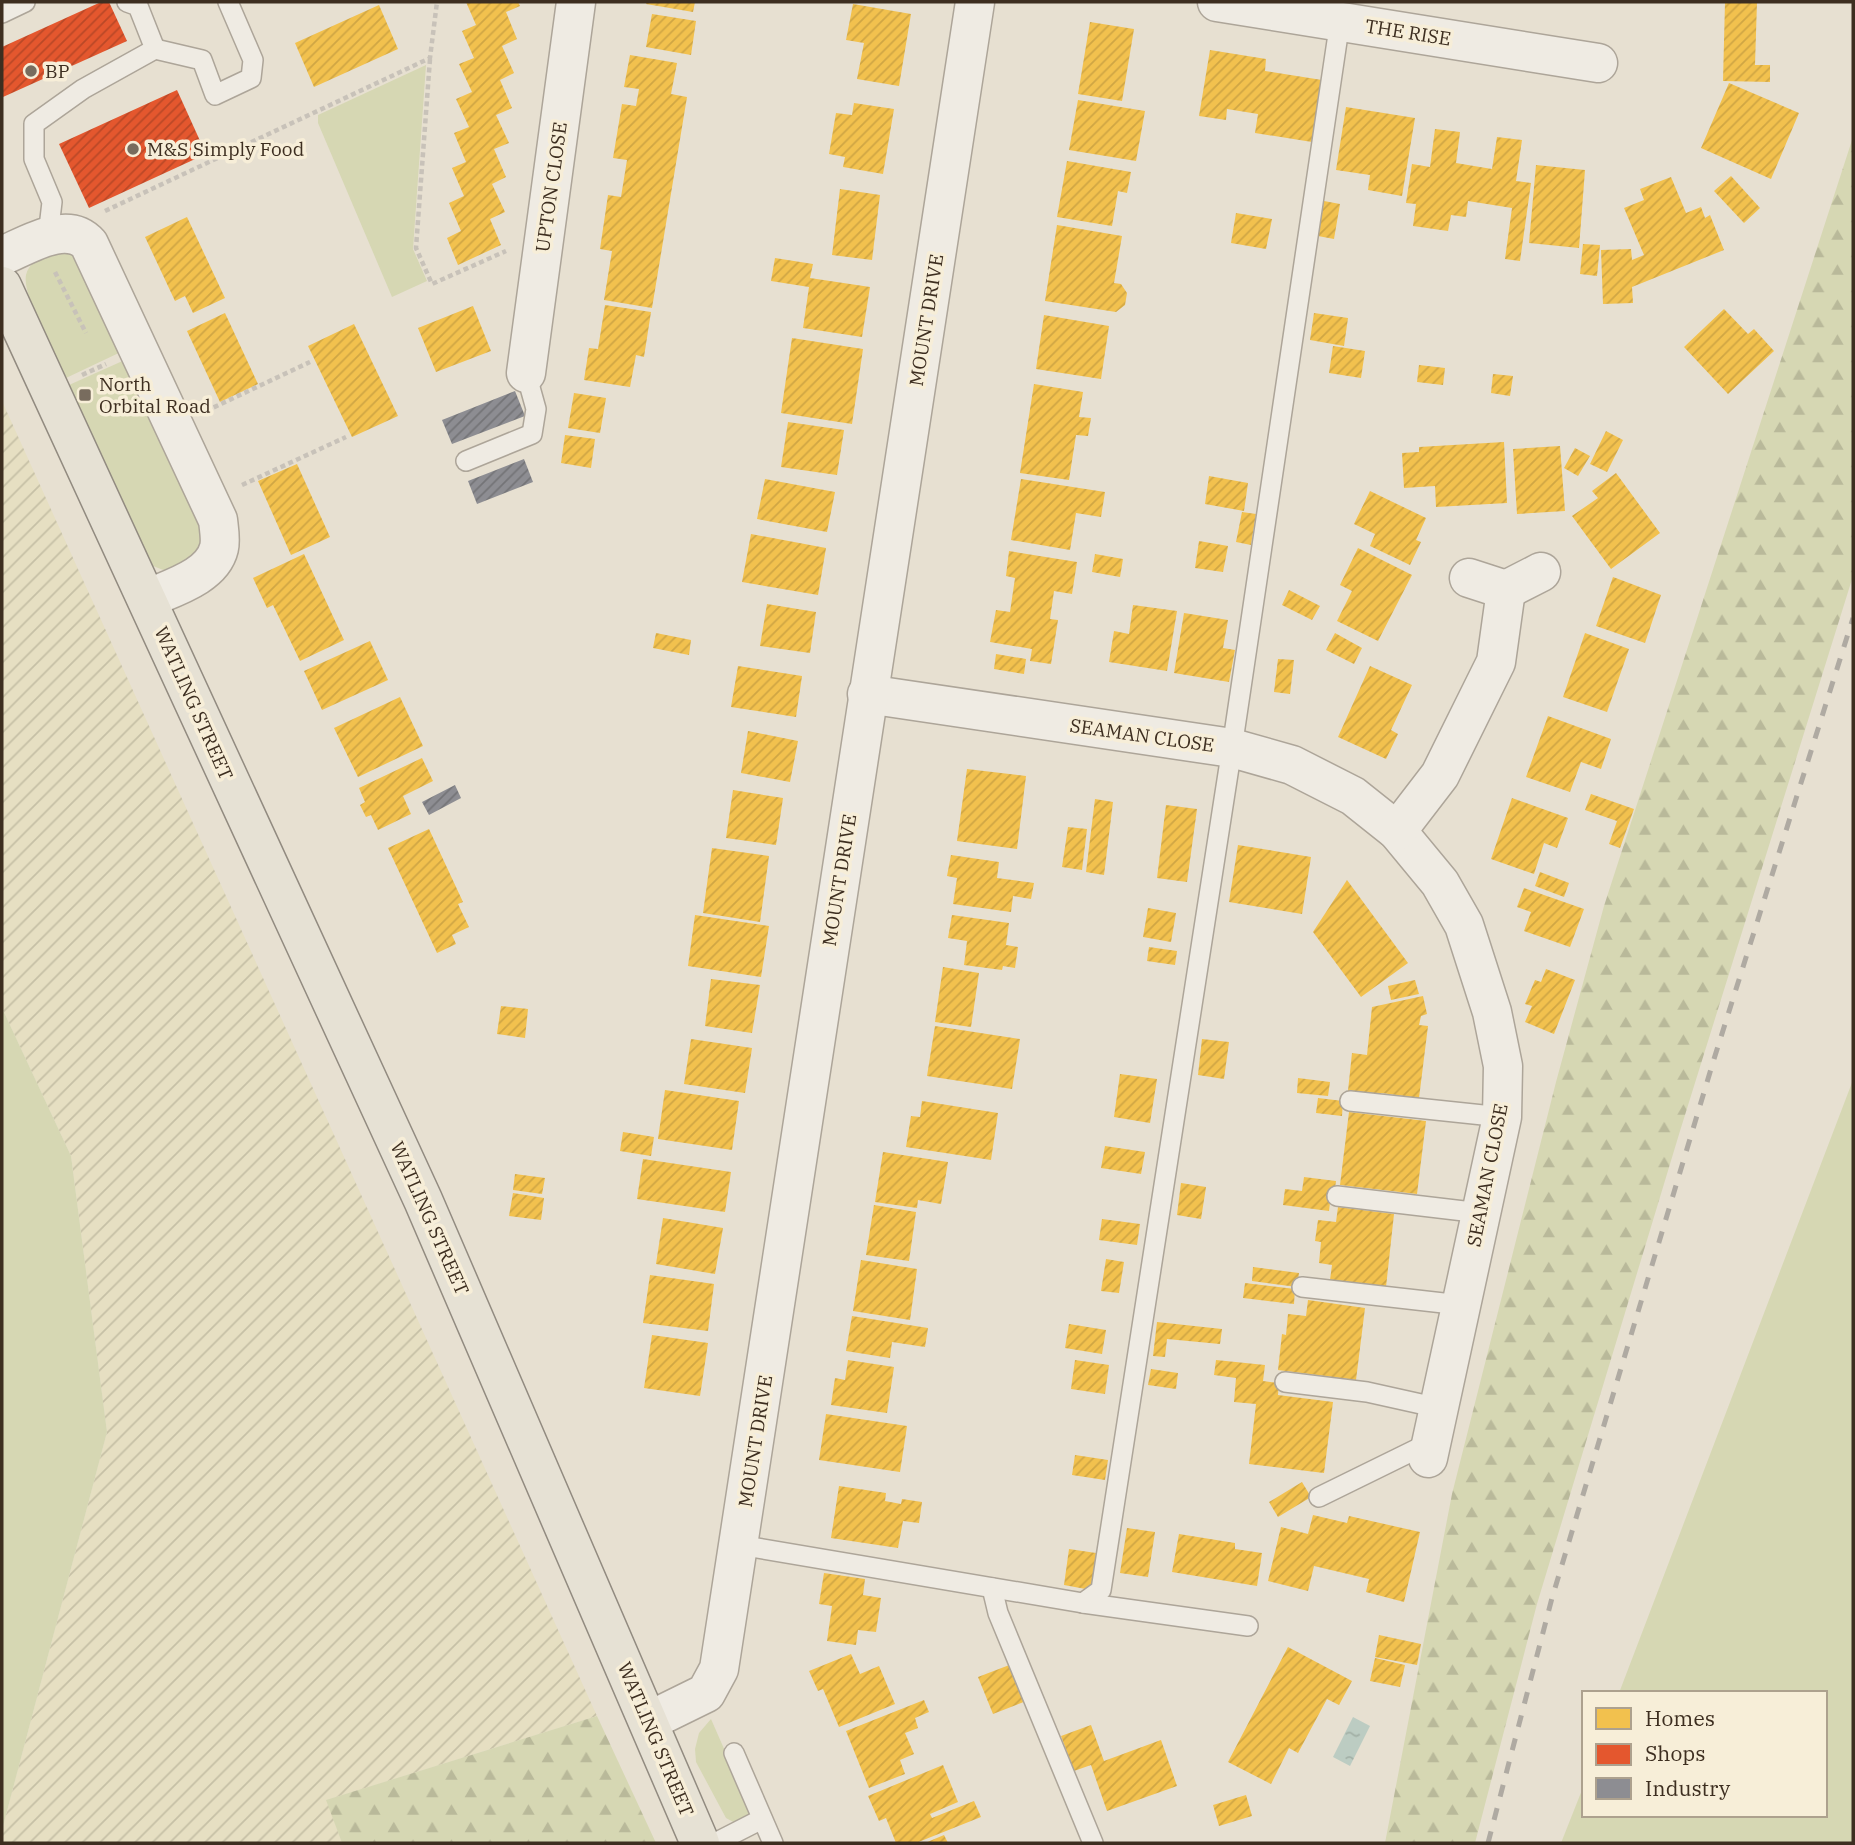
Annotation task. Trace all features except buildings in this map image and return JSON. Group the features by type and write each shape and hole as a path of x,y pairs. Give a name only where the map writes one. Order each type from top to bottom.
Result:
{"main road":[{"name":"WATLING STREET","path":"2,286 423,1200 700,1843"}],"street":[{"name":"UPTON CLOSE","path":"526,373 576,2"},
{"name":"MOUNT DRIVE","path":"649,1721 706,1693 719,1669 975,2"},
{"name":"THE RISE","path":"1217,2 1598,63"},
{"path":"2,256 58,235 82,236 89,244 218,520 220,546 213,563 198,574 147,599"},
{"path":"1469,578 1506,590 1541,572"},
{"path":"1397,831 1440,775 1496,662 1506,590"},
{"name":"SEAMAN CLOSE","path":"867,694 1232,748 1292,765 1353,796 1397,831 1440,883 1464,925 1492,1012 1503,1066 1502,1117 1433,1436"}],"lane":[{"path":"2,13 25,2"},
{"path":"127,2 138,6 155,48"},
{"path":"58,235 52,202 34,159 34,124 83,89 155,48 202,60 215,95 251,78 253,60 228,2"},
{"path":"1083,1603 1101,1590 1232,748 1340,21"},
{"path":"466,461 532,434 536,409 526,373"},
{"path":"1350,1101 1502,1117"},
{"path":"1337,1196 1481,1213"},
{"path":"1302,1287 1461,1305"},
{"path":"1285,1382 1367,1392 1433,1436 1319,1497"},
{"path":"740,1545 1083,1603 1248,1626"},
{"path":"992,1588 998,1613 1093,1843"},
{"path":"734,1753 773,1843"},
{"path":"715,1843 762,1819"}],"path":[{"path":"437,2 430,58 416,248 432,284 545,234"},
{"path":"58,235 430,58"},
{"path":"50,390 138,349"},
{"path":"173,426 310,362"},
{"path":"208,500 346,438"}],"shaded area":[{"path":"2,401 597,1716 327,1800 342,1843 2,1843 2,1830 107,1432 71,1156 2,1008"}],"green space":[{"path":"426,65 413,249 427,281 392,297 318,123 318,115"},
{"path":"1853,137 1853,576 1680,1131 1537,1604 1475,1843 1385,1843 1452,1494 1556,1082 1604,906"},
{"path":"66,251 78,258 123,351 66,378 34,311 26,285 26,275 36,260"},
{"path":"127,359 204,518 203,554 171,573 153,566 69,385"},
{"path":"2,1008 71,1156 107,1432 2,1830"},
{"path":"1853,1080 1853,1843 1561,1843 1582,1790 1582,1817 1827,1817 1827,1691 1620,1691"},
{"path":"597,1716 656,1843 342,1843 326,1800"},
{"path":"711,1719 753,1815 737,1824 726,1818 696,1762 695,1749 699,1733"}],"water":[{"path":"1353,1717 1370,1726 1350,1766 1333,1757"}],"railway":[{"path":"1488,1843 1552,1598 1714,1059 1853,618"}],"place":[{"name":"BP","path":"31,71"},
{"name":"M&S Simply Food","path":"133,149"},
{"name":"North Orbital Road","path":"85,395"}]}
